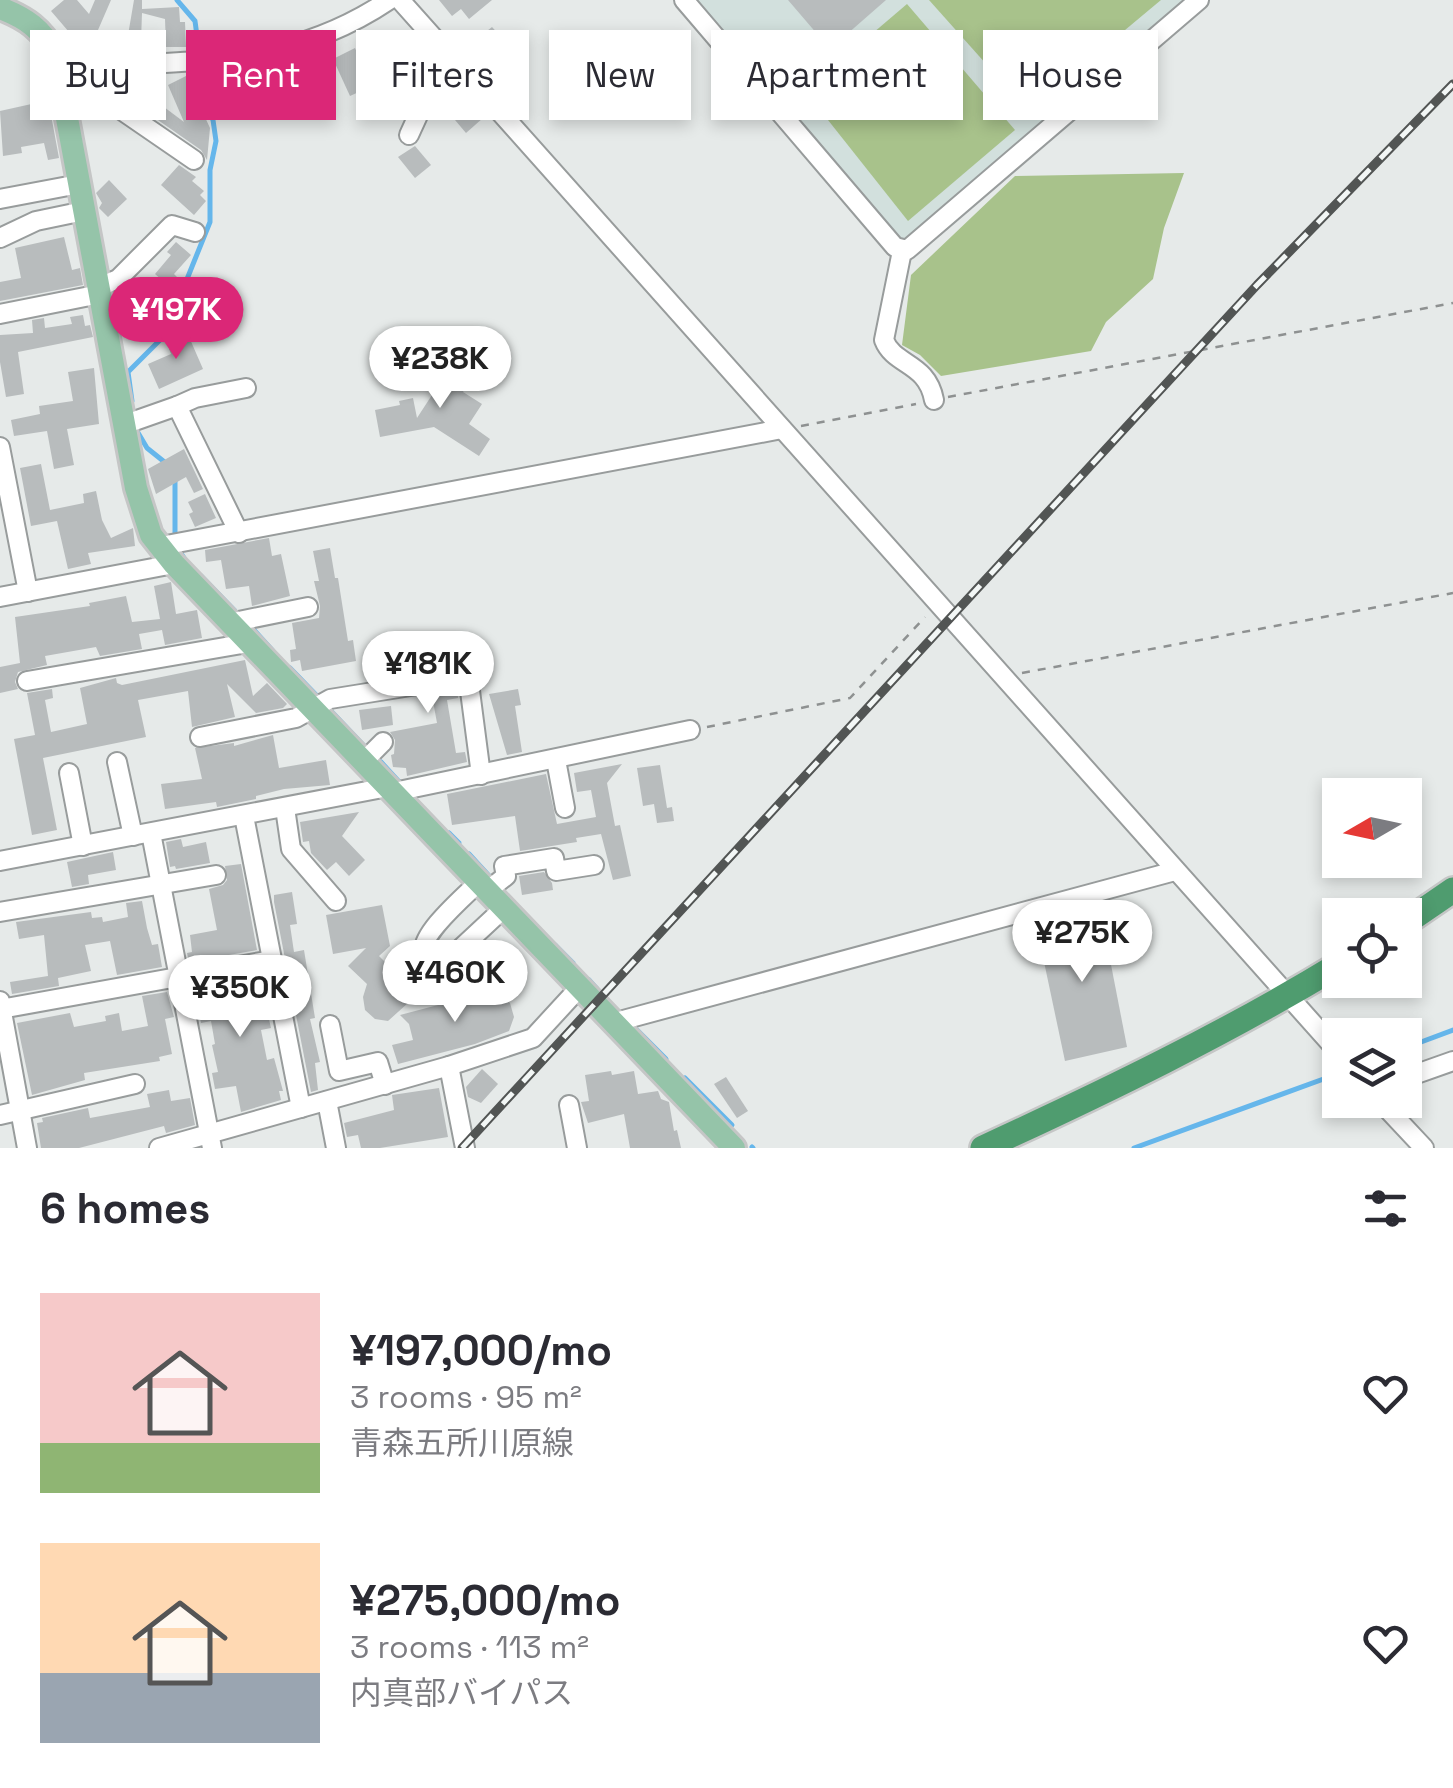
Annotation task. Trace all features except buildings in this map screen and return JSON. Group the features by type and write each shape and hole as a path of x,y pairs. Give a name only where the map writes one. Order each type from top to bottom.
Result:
{"highway":[{"path":"1422,911 1453,890"},
{"path":"984,1148 1123,1084 1322,975"}],"main road":[{"path":"0,8 39,30"},
{"path":"72,120 84,211 124,425 143,516 151,535 248,642 734,1148"}],"street":[{"path":"166,62 248,57 290,48 338,30 389,0"},
{"path":"400,0 427,30"},
{"path":"684,0 902,251 908,250 1198,0"},
{"path":"136,120 194,160"},
{"path":"409,134 416,120"},
{"path":"507,120 1322,1034"},
{"path":"0,199 80,184"},
{"path":"0,238 36,221 84,211"},
{"path":"0,314 99,291 118,279 172,225 196,232"},
{"path":"902,251 884,340 890,353 907,361 931,385 934,400"},
{"path":"124,425 195,398 246,388"},
{"path":"177,406 239,532"},
{"path":"0,597 167,555 239,532 782,429"},
{"path":"0,447 28,592"},
{"path":"230,622 308,607"},
{"path":"27,682 248,642"},
{"path":"466,668 480,775"},
{"path":"200,737 296,718 330,699 417,685"},
{"path":"0,861 480,775 690,730"},
{"path":"364,761 383,742"},
{"path":"556,760 566,808"},
{"path":"117,762 161,884 211,1141"},
{"path":"69,773 83,846"},
{"path":"285,808 291,849 336,901"},
{"path":"244,816 302,1108"},
{"path":"504,908 446,962 431,962 425,957 423,942 427,936 483,886 506,876 504,866 554,858 556,871 594,865"},
{"path":"612,1022 1175,872"},
{"path":"0,912 216,874"},
{"path":"27,1148 1,1013 272,960"},
{"path":"159,1148 211,1141 302,1108 534,1038 580,988"},
{"path":"330,1025 340,1071 378,1062 385,1085"},
{"path":"1422,1072 1453,1062"},
{"path":"449,1066 465,1148"},
{"path":"0,1116 135,1084"},
{"path":"327,1101 336,1148"},
{"path":"569,1105 577,1148"},
{"path":"1396,1118 1424,1148"}],"path":[{"path":"782,429 1453,303"},
{"path":"1001,677 1453,593"},
{"path":"690,730 850,698 937,604"}],"shaded area":[{"path":"691,0 1189,0 1154,30 983,30 983,120 1050,120 908,243 899,242 794,120 963,120 963,30 717,30"}],"green space":[{"path":"929,0 1161,0 1125,30 983,30 983,61 963,38 963,30 956,30"},
{"path":"907,4 929,30 877,30"},
{"path":"963,69 983,93 983,120 1006,120 1015,130 908,221 828,120 963,120"},
{"path":"1184,173 1164,228 1153,279 1106,322 1091,351 941,376 920,355 902,345 911,275 1015,176"}],"waterway":[{"path":"177,0 195,21 196,30"},
{"path":"132,401 128,372 160,340 167,311 183,289 210,222 210,170 216,141 213,120"},
{"path":"137,431 147,448 167,464"},
{"path":"175,478 175,534"},
{"path":"180,552 184,558"},
{"path":"201,576 235,611"},
{"path":"253,629 272,650"},
{"path":"290,668 319,698"},
{"path":"330,710 365,747"},
{"path":"381,762 402,785"},
{"path":"449,833 459,843"},
{"path":"469,854 491,878"},
{"path":"555,945 573,963"},
{"path":"589,980 597,989"},
{"path":"633,1026 666,1059"},
{"path":"1422,1042 1453,1030"},
{"path":"685,1078 732,1125"},
{"path":"1134,1148 1322,1080"}],"railway":[{"path":"462,1148 1257,285 1453,84"}]}
